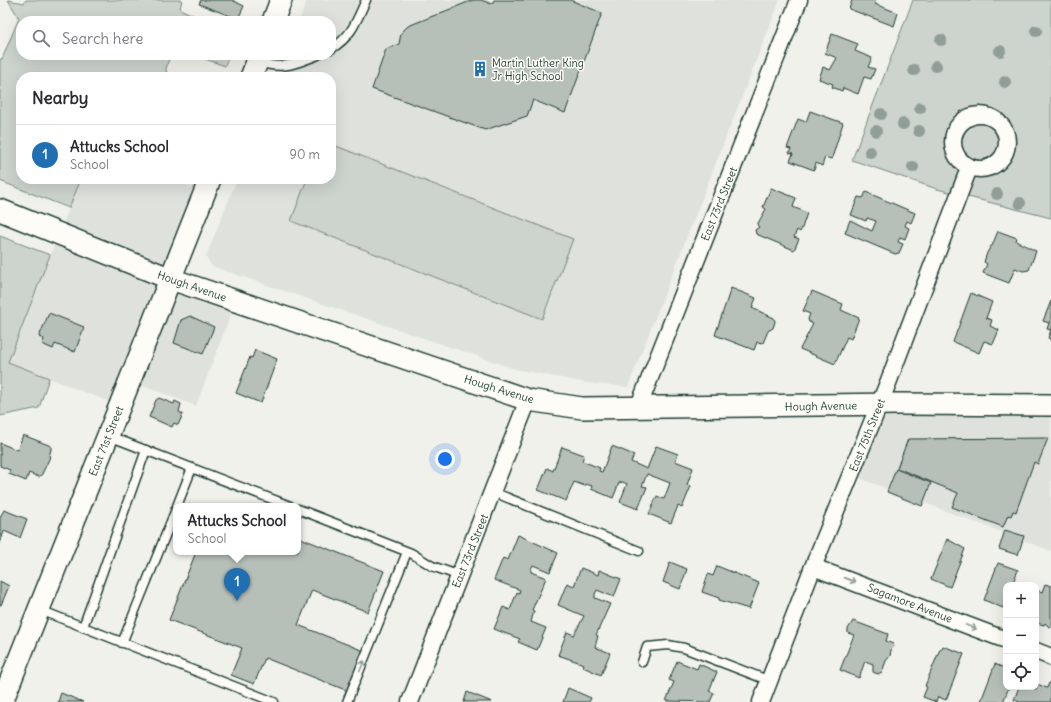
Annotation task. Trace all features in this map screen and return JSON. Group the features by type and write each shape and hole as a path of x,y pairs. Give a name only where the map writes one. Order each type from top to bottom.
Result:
{"street":[{"path":"275,16 281,0"},
{"name":"East 73rd Street","path":"638,408 800,0"},
{"name":"East 75th Street","path":"761,702 879,405 969,168"},
{"name":"East 71st Street","path":"2,702 208,184"},
{"name":"Hough Avenue","path":"0,210 171,279 528,400 582,408 1051,405"},
{"name":"East 73rd Street","path":"410,702 528,400"},
{"name":"Sagamore Avenue","path":"814,566 1003,639"},
{"path":"1039,652 1051,657"}],"lane":[{"path":"336,46 343,42 353,29 366,0"},
{"path":"256,65 287,67 305,60"},
{"path":"108,435 282,503"},
{"path":"83,627 146,450"},
{"path":"178,503 192,468"},
{"path":"493,492 639,551"},
{"path":"301,510 407,552 432,566 460,576"},
{"path":"122,643 173,516"},
{"path":"347,702 407,552"},
{"path":"39,610 274,702"},
{"path":"642,662 647,647 668,645 684,648 770,681"}],"shaded area":[{"path":"8,0 24,3 26,0 182,0 180,9 195,16 18,16"},
{"path":"307,0 780,0 628,387 586,383 515,369 211,266 206,256 235,184 336,184 336,72 279,72 283,60 336,60 336,16 301,16"},
{"path":"913,0 1051,0 1051,218 937,189 852,160"},
{"path":"16,25 16,60 169,60 166,72 16,72 16,184 79,184 69,208 0,181 0,59 2,59"},
{"path":"208,60 227,60 225,66"},
{"path":"336,146 573,239 542,319 291,221 305,184 336,184"},
{"path":"79,184 184,184 205,193 171,279 236,301 196,406 130,381 120,406 7,362"},
{"path":"0,236 50,255 8,362 49,378 39,408 0,416"},
{"path":"879,405 1051,405 1051,551 851,475"}],"building":[{"path":"201,0 232,0 244,6 239,16 230,16 199,4"},
{"name":"Martin Luther King Jr High School","path":"473,0 481,0 492,4 494,0 570,0 602,13 565,113 533,100 527,116 485,130 372,89 386,49 399,44 401,33 408,26"},
{"path":"852,0 876,0 875,4 898,13 894,26 849,9"},
{"path":"832,34 858,44 855,51 872,58 868,67 875,69 871,79 864,77 858,94 843,88 842,91 832,87 833,84 819,79 823,67 830,70 837,58 825,53"},
{"path":"810,111 843,123 832,158 825,157 822,166 816,163 814,170 790,161 793,154 789,153 791,149 787,148 798,119 806,122"},
{"path":"771,188 796,198 793,207 807,213 800,232 797,230 794,237 799,239 794,250 756,234 755,230 759,227 757,225 766,209 763,207"},
{"path":"866,192 915,213 911,223 907,221 905,226 909,228 905,239 900,237 898,242 903,244 899,253 895,254 845,233 850,220 872,231 876,221 867,218 866,221 851,215 858,197 863,198"},
{"path":"998,231 1017,238 1016,241 1036,251 1029,270 1023,271 1015,268 1009,283 983,273 987,264 984,262 987,253 992,246"},
{"path":"731,288 756,298 752,308 774,318 775,322 773,328 768,331 763,343 757,342 754,350 715,335"},
{"path":"812,291 843,304 841,310 859,318 851,339 847,337 835,364 800,349 813,324 809,322 808,319 810,314 803,311"},
{"path":"971,293 992,302 986,318 992,320 990,326 999,330 993,344 984,341 979,353 953,342"},
{"path":"1051,301 1051,330 1047,329 1049,323 1043,321"},
{"path":"49,313 84,327 75,352 55,344 53,349 42,344 44,339 39,337"},
{"path":"190,316 214,327 203,354 174,343 181,320"},
{"path":"1051,330 1051,340 1048,338"},
{"path":"255,350 277,359 261,403 236,393 250,357 252,358"},
{"path":"159,398 174,404 175,401 181,404 179,412 183,414 178,425 174,423 172,427 149,417 156,400"},
{"path":"23,435 51,446 50,457 41,476 40,475 39,477 29,473 26,481 9,474 10,470 0,466 0,443 17,450"},
{"path":"1048,438 1038,464 1034,462 1016,512 1013,511 1011,516 1008,515 1003,527 952,507 958,493 897,468 908,439"},
{"path":"612,446 634,455 631,462 647,469 656,446 678,454 675,461 693,468 687,485 691,486 682,508 678,506 671,523 649,514 657,496 664,499 670,483 647,474 642,486 647,487 638,509 620,502 627,484 623,482 619,483 613,498 591,489 592,486 586,484 585,486 574,482 566,501 538,490 547,468 553,471 562,447 584,455 582,461 600,468 599,471 602,472"},
{"path":"896,469 931,483 922,506 887,492"},
{"path":"4,510 27,519 20,538 4,531 0,544 0,517"},
{"path":"1005,530 1024,536 1018,555 999,549"},
{"path":"518,535 558,553 550,572 533,565 531,569 531,572 546,578 532,610 534,611 531,622 546,628 537,650 518,642 520,639 494,629 503,607 510,610 517,592 519,593 520,590 494,580 503,558 508,560"},
{"path":"301,538 384,571 368,612 312,590 298,625 364,651 348,691 265,658 254,684 231,675 242,648 169,620 195,555 301,555"},
{"path":"947,539 965,549 950,587 931,579"},
{"path":"670,562 687,569 680,589 663,582"},
{"path":"998,563 1018,570 1013,582 1003,582 1003,608 984,600"},
{"path":"717,566 759,583 749,609 719,600 719,598 702,592 708,574 713,576"},
{"path":"581,568 598,575 599,570 621,579 614,597 597,590 595,594 595,598 610,604 596,635 598,636 595,647 610,653 601,675 583,667 584,664 558,655 567,632 574,635 584,616 558,605 567,583 574,586"},
{"path":"0,581 9,586 1,605 0,605"},
{"path":"1045,584 1051,586 1051,626 1049,627 1045,623 1044,625 1039,624 1039,591 1042,592"},
{"path":"853,621 888,634 886,641 893,644 894,647 891,650 890,656 886,661 882,672 878,674 873,672 873,664 865,661 859,678 840,670 854,635 848,633 848,629"},
{"path":"943,646 964,654 946,700 938,697 936,702 923,697 927,687 925,686 940,649 941,650"},
{"path":"677,661 697,669 699,664 717,672 709,691 714,693 710,702 666,701 674,682 669,680"},
{"path":"995,664 1003,668 1003,690 1008,690 1003,702 981,701"},
{"path":"1049,683 1051,683 1051,702 1020,702 1014,700 1018,690 1039,690 1039,685 1047,688"},
{"path":"568,688 591,698 589,702 563,702"},
{"path":"467,692 492,702 464,702"},
{"path":"61,693 83,702 58,702"}],"place":[{"name":"Martin Luther King Jr High School","path":"480,69"},
{"name":"Attucks School","path":"237,601"}]}
